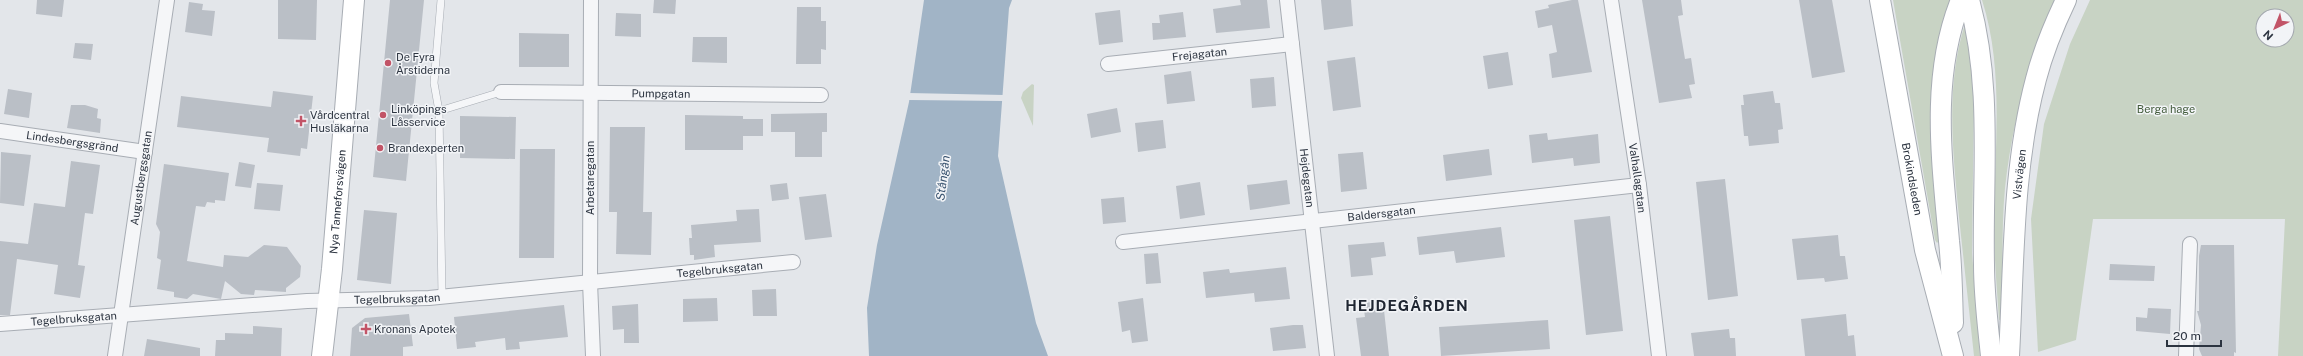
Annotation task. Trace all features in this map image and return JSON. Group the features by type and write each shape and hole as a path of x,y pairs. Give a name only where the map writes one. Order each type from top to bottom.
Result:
{"main road":[{"name":"Nya Tanneforsvägen","path":"322,356 329,301 354,0"},
{"name":"Brokindsleden","path":"1880,0 1925,250 1954,356"},
{"path":"1954,356 1950,243 1942,153 1941,89 1952,27 1961,0"},
{"path":"1970,0 1982,64 1985,105 1984,267 1991,356"},
{"name":"Vistvägen","path":"2009,356 2016,217 2023,141 2036,79 2066,0"}],"street":[{"name":"Augustbergsgatan","path":"115,356 168,0"},
{"name":"Arbetaregatan","path":"591,0 590,282 593,356"},
{"name":"Hejdegatan","path":"1287,0 1327,356"},
{"name":"Valhallagatan","path":"1611,0 1640,185 1660,356"},
{"name":"Frejagatan","path":"1108,64 1292,44"},
{"name":"Pumpgatan","path":"501,92 821,95"},
{"name":"Lindesbergsgränd","path":"0,131 145,152"},
{"name":"Baldersgatan","path":"1123,242 1640,185"},
{"path":"2186,356 2190,244"},
{"name":"Tegelbruksgatan","path":"0,324 121,316 215,307 442,296 793,262"}],"lane":[{"path":"441,0 434,83 439,111 442,296"},
{"path":"439,111 501,92"}],"green space":[{"path":"1893,0 1951,0 1935,60 1932,89 1931,149 1939,241 1937,243 1935,240"},
{"path":"1982,0 2055,0 2037,46 2023,92 2012,140 2004,204 2003,319 1999,320 1994,238 1997,112 1996,83 1994,55"},
{"name":"Berga hage","path":"2090,0 2303,0 2303,356 2278,356 2285,219 2093,219 2076,340 2038,352 2031,219 2044,124 2070,44"},
{"path":"1965,24 1974,92 1972,253 1980,356 1974,356 1953,145 1952,120 1955,71"},
{"path":"1032,84 1034,85 1033,126 1021,98 1023,92"}],"water":[{"name":"Stångån","path":"924,0 1012,0 1009,8 998,156 1036,323 1048,356 869,356 867,308 877,245 909,102"}],"pier":[{"path":"909,93 1004,95 1004,101 909,100"}],"building":[{"path":"37,0 64,0 62,17 36,14"},
{"path":"278,0 317,0 316,40 278,39"},
{"path":"390,0 424,0 406,181 373,177"},
{"path":"654,0 676,0 675,14 653,13"},
{"path":"1240,0 1267,0 1270,28 1216,33 1213,9 1241,5"},
{"path":"1321,0 1351,0 1353,26 1324,30"},
{"path":"1578,0 1592,72 1552,78 1549,54 1557,52 1552,25 1538,28 1535,11 1549,8 1548,5"},
{"path":"1642,0 1681,0 1683,15 1678,16 1685,59 1691,58 1695,84 1689,85 1692,98 1659,103"},
{"path":"1799,0 1832,0 1845,72 1812,78"},
{"path":"189,2 203,4 202,10 215,11 212,36 185,32"},
{"path":"797,7 821,7 821,21 826,21 826,50 821,49 821,64 796,64"},
{"path":"1120,10 1123,42 1099,45 1095,13"},
{"path":"1183,12 1186,37 1153,40 1152,23 1160,23 1159,15"},
{"path":"616,13 641,14 641,37 615,36"},
{"path":"519,33 569,34 569,67 519,67"},
{"path":"693,37 727,37 727,63 692,62"},
{"path":"75,43 93,44 91,60 73,58"},
{"path":"1508,52 1513,85 1488,89 1483,56"},
{"path":"1355,57 1361,107 1333,111 1327,61"},
{"path":"1191,71 1195,101 1167,104 1164,75"},
{"path":"1274,77 1276,106 1252,108 1250,79"},
{"path":"8,89 32,93 29,118 4,114"},
{"path":"273,91 313,96 307,149 301,148 300,156 267,152 269,138 177,127 181,96 271,107"},
{"path":"1773,91 1775,103 1780,103 1783,129 1778,130 1779,143 1749,146 1748,136 1744,136 1741,105 1744,105 1743,95"},
{"path":"71,105 85,105 98,109 97,118 101,119 100,133 67,128"},
{"path":"1117,108 1121,132 1091,138 1087,114"},
{"path":"827,113 827,132 822,132 822,157 795,157 795,132 771,132 771,114"},
{"path":"685,115 743,116 743,119 763,119 763,136 743,136 743,150 685,150"},
{"path":"460,116 516,117 515,159 460,158"},
{"path":"1163,120 1166,148 1138,152 1135,123"},
{"path":"610,127 645,127 643,212 652,212 651,255 616,254 617,212 609,212"},
{"path":"1547,133 1548,140 1598,134 1600,163 1574,166 1573,158 1532,163 1529,135"},
{"path":"520,149 555,149 554,258 519,258"},
{"path":"1489,149 1492,175 1446,181 1443,155"},
{"path":"1,152 31,155 24,206 0,203"},
{"path":"1363,152 1367,189 1341,192 1338,154"},
{"path":"71,161 100,165 93,214 85,213 78,265 85,266 80,298 54,294 58,265 17,259 10,315 0,315 0,241 28,244 34,203 65,207"},
{"path":"239,162 255,165 251,188 235,186"},
{"path":"164,164 229,173 225,201 215,200 215,203 207,202 205,207 196,206 187,261 223,267 224,255 248,257 264,245 287,247 301,266 300,277 286,288 286,292 255,290 254,295 241,294 225,281 221,299 193,294 187,299 174,297 174,292 157,289 161,260 157,258 160,232 156,224"},
{"path":"1725,179 1738,296 1708,300 1696,182"},
{"path":"1287,180 1290,204 1250,210 1247,185"},
{"path":"1200,182 1205,215 1180,219 1176,186"},
{"path":"257,183 283,185 280,211 254,209"},
{"path":"787,183 789,199 772,201 770,185"},
{"path":"826,194 832,237 805,240 799,197"},
{"path":"1124,197 1126,222 1103,224 1101,199"},
{"path":"759,209 761,242 714,245 715,257 694,260 694,255 690,255 689,238 692,238 691,225 737,221 736,210"},
{"path":"364,210 397,213 391,284 357,280"},
{"path":"1610,216 1623,331 1586,335 1574,220"},
{"path":"1501,227 1505,257 1456,263 1454,251 1419,255 1417,237"},
{"path":"1838,235 1840,256 1845,256 1848,279 1825,282 1824,278 1797,280 1792,239"},
{"path":"1384,242 1386,256 1371,258 1373,275 1351,277 1348,245"},
{"path":"2201,245 2234,245 2236,353 2234,352 2234,356 2202,356 2199,349 2201,325 2197,311 2199,311 2199,256"},
{"path":"1158,253 1161,283 1146,284 1144,254"},
{"path":"2110,264 2155,266 2154,281 2109,280"},
{"path":"1286,267 1290,299 1255,302 1254,293 1206,298 1203,272 1229,269 1230,273"},
{"path":"776,289 777,316 753,316 752,290"},
{"path":"717,298 718,321 683,322 683,299"},
{"path":"1143,298 1148,341 1132,343 1130,330 1122,332 1118,302"},
{"path":"1383,301 1389,356 1361,356 1356,318 1365,317 1363,303"},
{"path":"638,304 639,343 624,343 624,329 613,330 612,306"},
{"path":"564,305 568,337 519,342 520,349 506,350 505,338 475,342 476,347 457,349 454,317"},
{"path":"2148,308 2171,309 2170,334 2136,331 2136,317 2147,318"},
{"path":"409,314 413,346 403,347 403,356 350,356 352,328 365,318"},
{"path":"1846,314 1848,336 1854,335 1856,356 1805,356 1801,319"},
{"path":"1548,320 1550,349 1441,356 1439,327"},
{"path":"1303,325 1306,348 1273,351 1270,328"},
{"path":"253,326 282,328 281,356 215,356 216,340 225,340 225,333 253,334"},
{"path":"1729,329 1730,338 1735,338 1736,356 1694,356 1691,333"},
{"path":"147,339 200,348 200,356 144,356"}],"place":[{"name":"De Fyra Årstiderna","path":"388,63"},
{"name":"Linköpings Låsservice","path":"383,115"},
{"name":"Vårdcentral Husläkarna","path":"301,121"},
{"name":"Brandexperten","path":"380,148"},
{"name":"Kronans Apotek","path":"366,329"}],"district":[{"name":"HEJDEGÅRDEN","path":"1407,306"}]}
